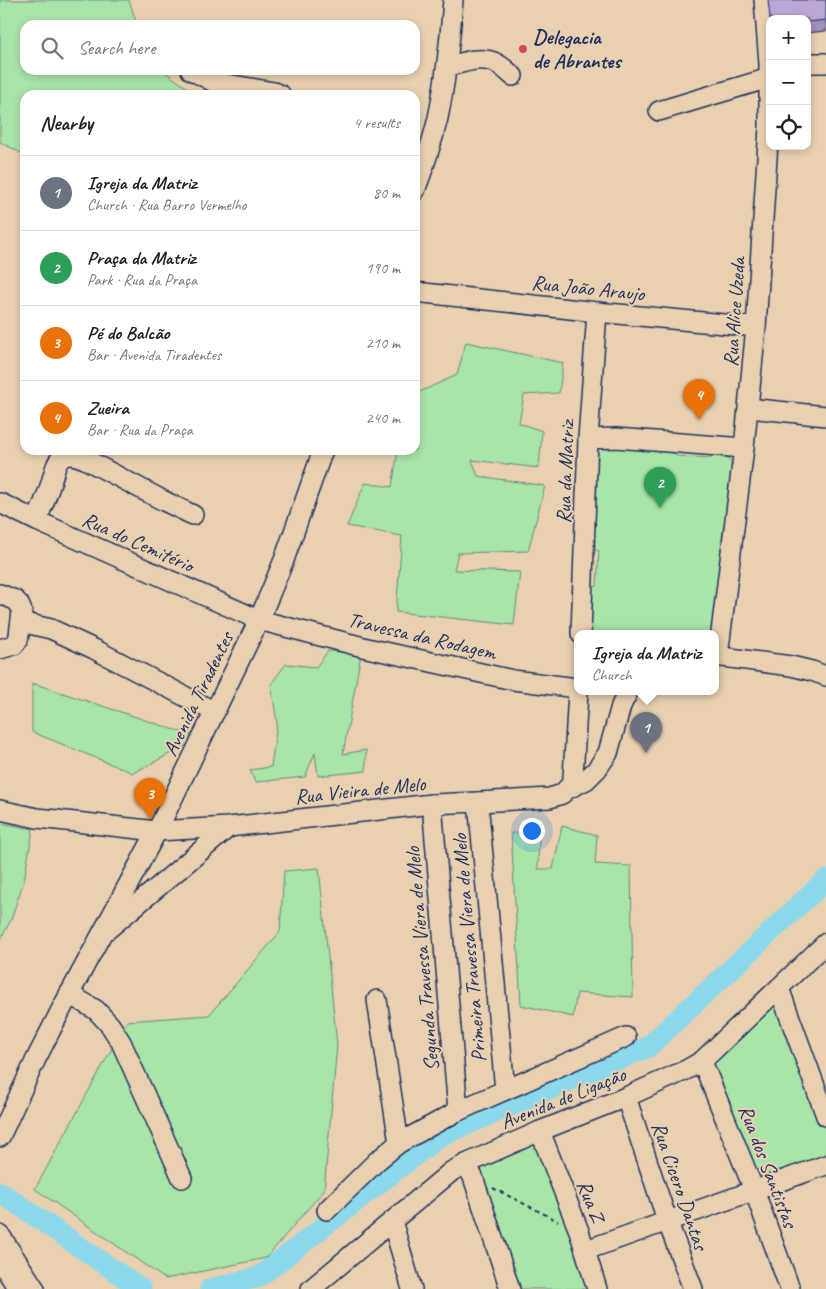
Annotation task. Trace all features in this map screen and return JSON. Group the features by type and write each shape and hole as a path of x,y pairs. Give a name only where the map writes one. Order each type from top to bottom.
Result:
{"street":[{"path":"420,159 422,146 438,119 447,67 453,0"},
{"name":"Rua Alice Uzeda","path":"764,0 768,60"},
{"path":"447,67 465,62 484,60 494,62 513,76"},
{"path":"811,63 826,63"},
{"path":"659,111 766,70"},
{"path":"201,75 214,82 262,90"},
{"name":"Rua Alice Uzeda","path":"719,634 749,408 756,327 769,105"},
{"name":"Rua João Araujo","path":"420,293 756,327"},
{"name":"Rua da Matriz","path":"581,630 588,439 597,312"},
{"path":"749,408 826,416"},
{"path":"588,439 616,438 744,448"},
{"path":"37,520 54,468 60,460 70,455 85,459 193,515"},
{"name":"Avenida Tiradentes","path":"0,1137 5,1111 36,1059 157,831 259,620 284,560 321,455"},
{"name":"Rua do Cemitério","path":"0,503 259,620"},
{"path":"0,594 15,600 22,611 18,640 14,645 0,649"},
{"name":"Travessa da Rodagem","path":"259,620 367,648 513,680 574,688"},
{"path":"21,622 60,633 215,712"},
{"path":"719,656 790,666 826,676"},
{"path":"566,790 571,784 573,776 578,695"},
{"name":"Rua Vieira de Melo","path":"0,810 37,818 157,831 229,827 432,804 550,798 586,780 597,770 608,753 621,706 626,695"},
{"name":"Primeira Travessa Viera de Melo","path":"478,802 505,1090"},
{"name":"Segunda Travessa Viera de Melo","path":"432,804 458,1111"},
{"path":"100,936 229,827"},
{"name":"Avenida de Ligação","path":"312,1289 452,1171 469,1170 540,1131 626,1097 702,1061 826,943"},
{"path":"779,988 826,1116"},
{"path":"69,994 96,1010 110,1025 121,1042 182,1178"},
{"path":"377,1000 399,1143"},
{"path":"327,1210 377,1161 399,1143 458,1111 626,1037"},
{"name":"Rua dos Santistas","path":"702,1061 754,1190 790,1289"},
{"name":"Rua Cicero Dantas","path":"626,1097 693,1289"},
{"name":"Rua Z","path":"540,1131 586,1250 597,1289"},
{"path":"586,1250 826,1165"},
{"path":"469,1170 510,1289"},
{"path":"392,1221 412,1289"},
{"path":"0,1235 7,1262 18,1289"},
{"path":"7,1262 35,1289"}],"path":[{"path":"469,1170 579,1231"}],"green space":[{"path":"0,0 129,0 135,20 20,20 20,75 169,75 190,90 20,90 20,152 0,142"},
{"path":"466,342 563,363 559,393 524,395 519,423 542,431 539,468 472,460 478,476 545,486 528,551 458,553 454,570 520,572 514,625 396,612 402,536 347,526 365,483 392,487 397,455 420,455 420,392 457,375"},
{"path":"596,442 673,446 676,456 711,458 713,450 724,454 731,462 733,469 713,630 586,630 586,588 597,586 599,551 589,548"},
{"path":"328,651 361,654 343,754 366,750 366,771 318,776 315,753 305,777 255,782 250,770 271,767 277,723 271,684 286,664 316,667"},
{"path":"32,683 200,738 133,773 32,732"},
{"path":"0,823 33,829 24,880 11,920 0,940"},
{"path":"562,826 597,835 595,864 631,866 633,997 577,993 573,1017 521,1005 511,833 539,834 538,869 553,869"},
{"path":"319,868 337,1045 324,1190 266,1258 165,1279 35,1189 127,1021 209,1015 280,932 284,871"},
{"path":"774,1001 826,1129 826,1160 758,1182 710,1064"},
{"path":"539,1131 600,1289 507,1289 465,1163"}],"building":[{"path":"768,0 826,0 826,20 811,22 811,15 770,15"}],"waterway":[{"path":"210,1289 259,1277 440,1136 648,1047 826,880"},
{"path":"0,1192 141,1289"}],"place":[{"name":"Delegacia de Abrantes","path":"523,49"},
{"name":"Zueira","path":"699,420"},
{"name":"Praça da Matriz","path":"660,508"},
{"name":"Igreja da Matriz","path":"646,753"},
{"name":"Pé do Balcão","path":"150,819"}]}
